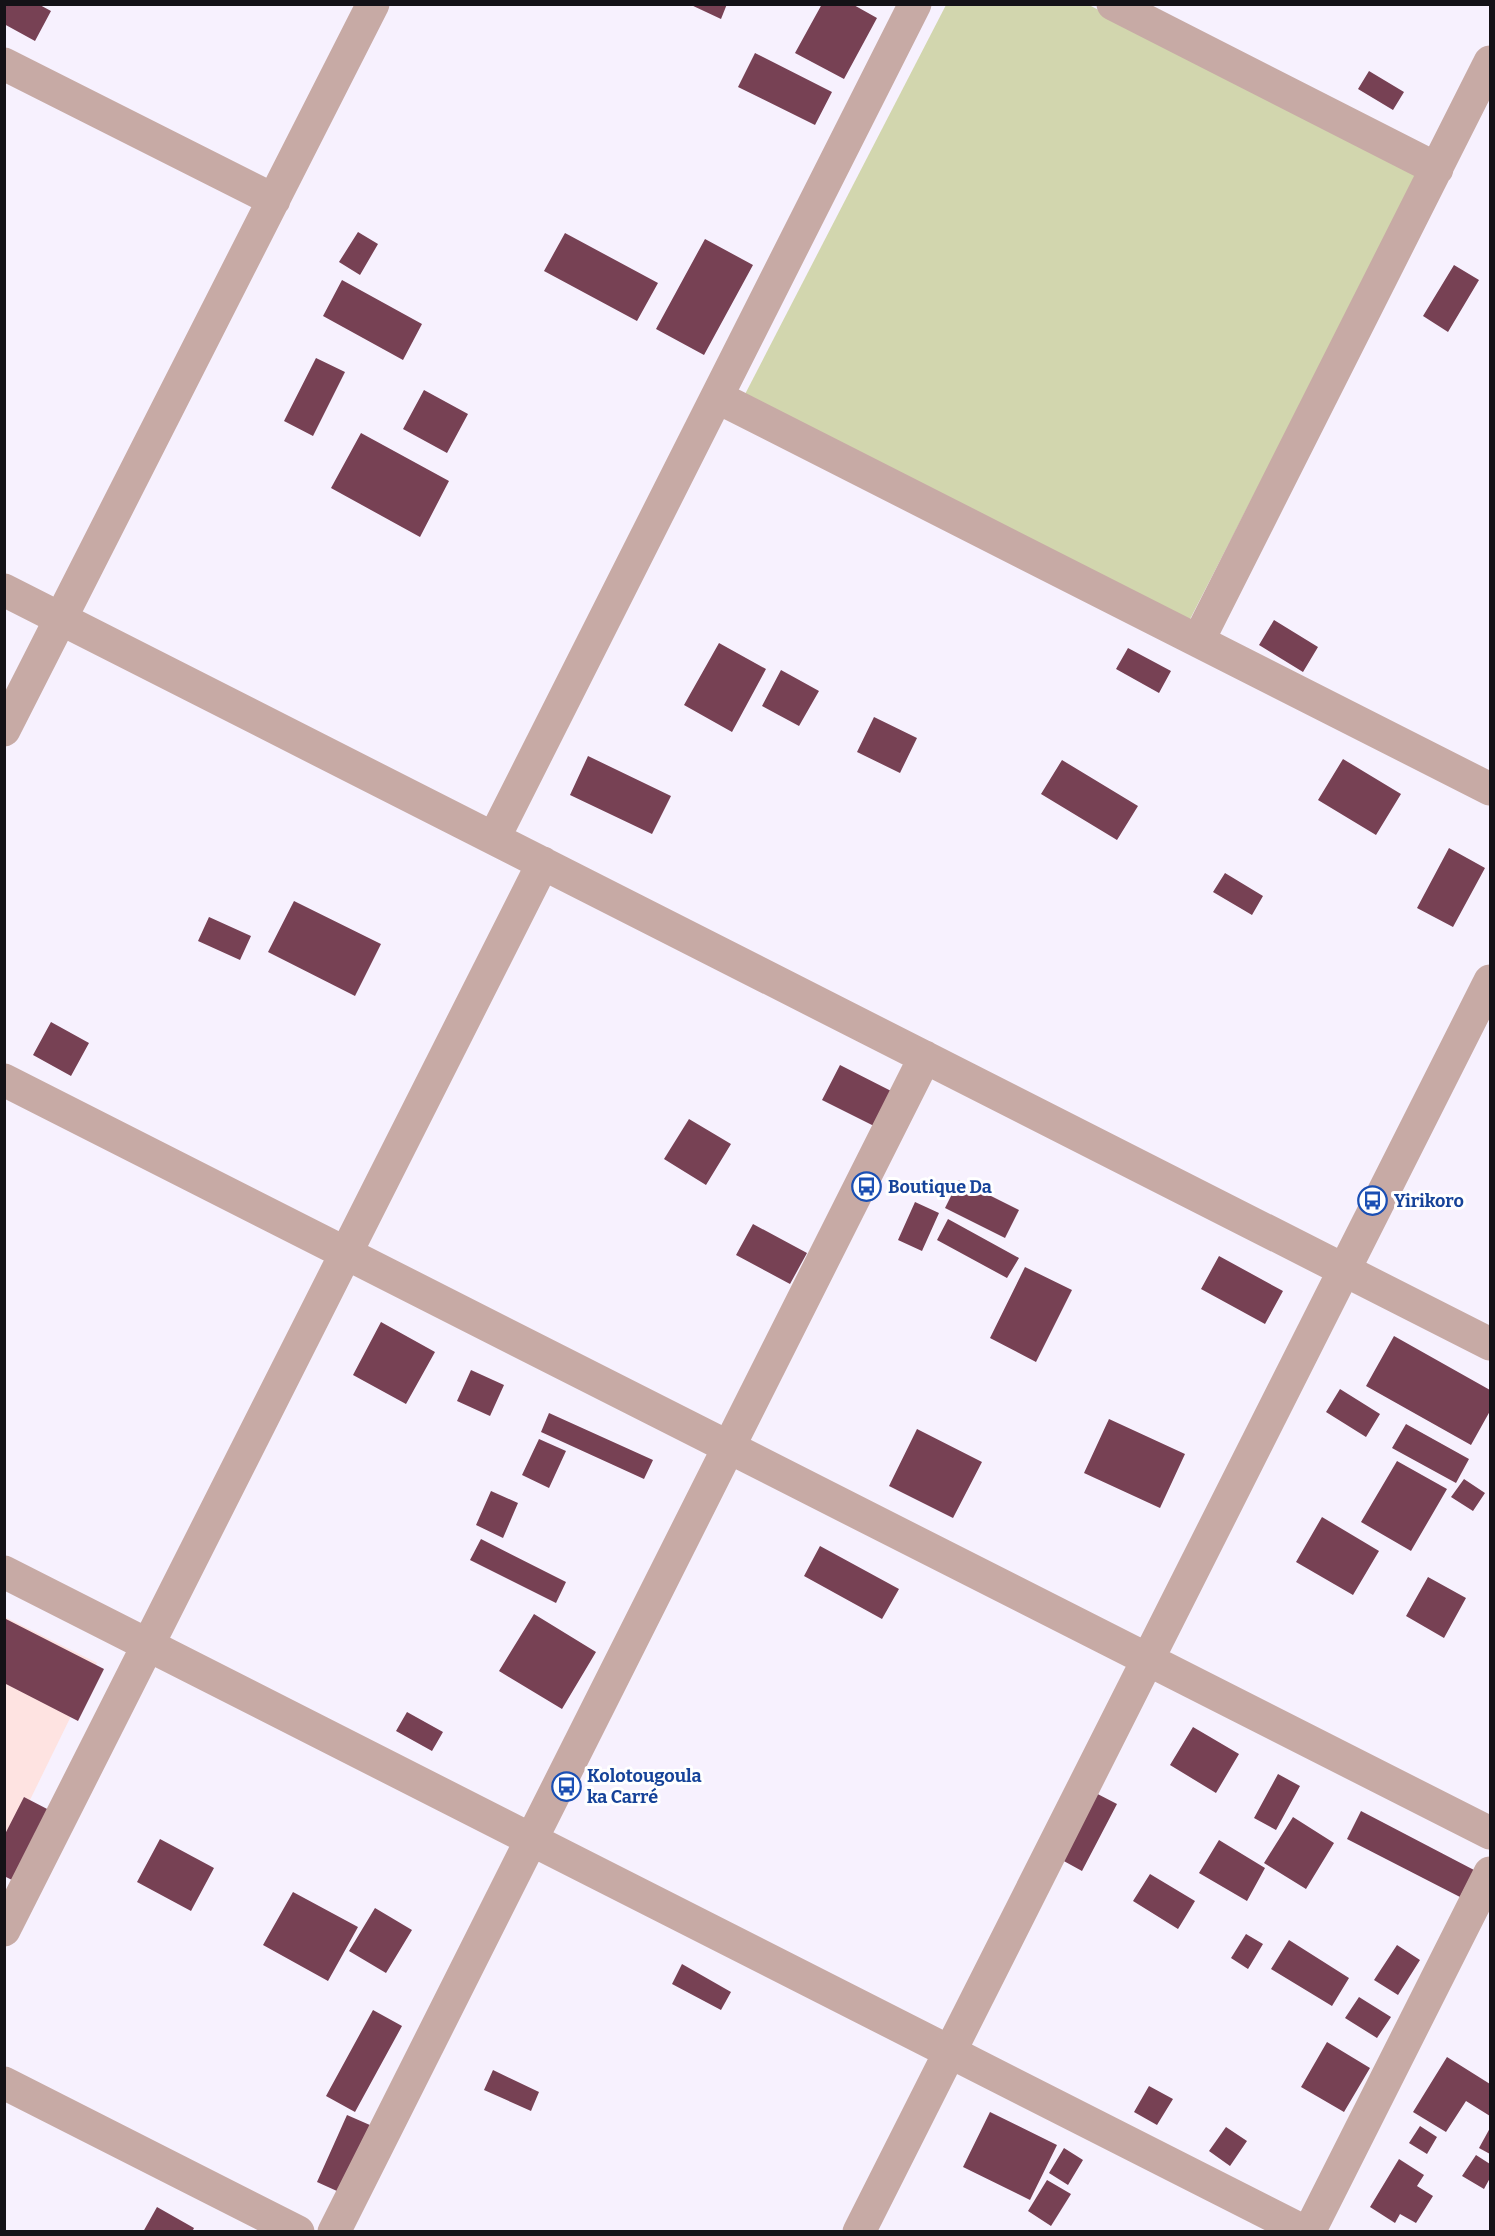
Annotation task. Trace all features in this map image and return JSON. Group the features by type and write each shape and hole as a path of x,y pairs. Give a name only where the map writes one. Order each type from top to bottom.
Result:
{"street":[{"path":"4,730 373,4"},
{"path":"494,838 915,4"},
{"path":"1113,4 1437,169"},
{"path":"1198,641 1491,62"},
{"path":"4,64 274,200"},
{"path":"717,397 1491,789"},
{"path":"4,590 1491,1344"},
{"path":"4,1930 543,863"},
{"path":"859,2232 1491,981"},
{"path":"334,2232 925,1057"},
{"path":"4,1080 1491,1833"},
{"path":"4,1572 1307,2232 1491,1873"},
{"path":"4,2083 298,2232"}],"shaded area":[{"path":"5,1617 97,1663 5,1851"}],"green space":[{"path":"946,5 1089,5 1418,175 1185,629 742,400"}],"building":[{"path":"4,4 38,4 51,11 35,41 4,24"},
{"path":"689,4 727,4 721,19"},
{"path":"822,4 852,4 877,18 844,79 795,53"},
{"path":"755,53 832,92 815,125 738,87"},
{"path":"1369,71 1404,92 1393,110 1358,89"},
{"path":"358,232 378,244 360,275 339,262"},
{"path":"565,233 658,283 637,321 544,271"},
{"path":"705,239 753,265 704,355 656,329"},
{"path":"1454,265 1479,280 1448,332 1423,316"},
{"path":"342,280 422,324 403,360 323,316"},
{"path":"316,358 345,372 313,436 284,421"},
{"path":"424,390 468,414 447,453 403,429"},
{"path":"361,433 449,481 420,537 331,488"},
{"path":"1274,620 1318,647 1303,672 1259,645"},
{"path":"719,643 766,669 732,732 684,705"},
{"path":"1128,648 1171,671 1159,693 1116,669"},
{"path":"781,670 819,691 799,726 762,706"},
{"path":"874,717 917,738 900,773 857,752"},
{"path":"588,756 671,796 652,834 570,795"},
{"path":"1343,759 1401,794 1376,835 1318,800"},
{"path":"1062,760 1138,806 1117,840 1041,794"},
{"path":"1449,848 1485,868 1453,927 1417,908"},
{"path":"1225,873 1263,896 1252,915 1213,892"},
{"path":"294,901 381,944 355,996 268,952"},
{"path":"209,917 251,936 240,960 198,941"},
{"path":"51,1022 89,1043 71,1076 33,1055"},
{"path":"840,1065 897,1094 880,1129 822,1100"},
{"path":"689,1119 731,1144 706,1185 664,1159"},
{"path":"959,1180 1019,1210 1005,1238 945,1208"},
{"path":"915,1202 939,1213 922,1251 898,1240"},
{"path":"948,1219 1019,1258 1007,1278 937,1240"},
{"path":"753,1224 807,1253 790,1284 736,1255"},
{"path":"1219,1256 1283,1291 1265,1324 1201,1289"},
{"path":"1025,1267 1072,1290 1036,1362 990,1338"},
{"path":"381,1322 435,1352 406,1404 353,1375"},
{"path":"1394,1336 1490,1390 1490,1411 1471,1445 1366,1386"},
{"path":"471,1370 504,1385 490,1416 457,1401"},
{"path":"1340,1389 1380,1414 1366,1437 1326,1412"},
{"path":"549,1413 653,1460 644,1479 541,1432"},
{"path":"1109,1419 1185,1454 1160,1508 1084,1473"},
{"path":"1406,1424 1469,1459 1456,1483 1392,1448"},
{"path":"917,1429 982,1462 953,1518 889,1486"},
{"path":"539,1439 566,1451 549,1488 522,1475"},
{"path":"1397,1461 1447,1489 1411,1551 1361,1522"},
{"path":"1464,1479 1485,1493 1473,1511 1451,1497"},
{"path":"491,1491 518,1503 503,1538 476,1525"},
{"path":"1322,1517 1379,1551 1353,1595 1296,1562"},
{"path":"481,1539 566,1582 556,1603 470,1560"},
{"path":"820,1546 899,1589 882,1619 804,1576"},
{"path":"1428,1577 1466,1598 1444,1638 1406,1616"},
{"path":"534,1614 596,1652 562,1709 499,1671"},
{"path":"4,1618 104,1669 78,1721 4,1683"},
{"path":"407,1712 443,1732 432,1751 396,1731"},
{"path":"1193,1727 1239,1754 1216,1793 1170,1765"},
{"path":"1278,1774 1300,1786 1276,1830 1254,1818"},
{"path":"1086,1788 1117,1804 1082,1871 1051,1854"},
{"path":"24,1797 51,1811 16,1882 4,1876 4,1836"},
{"path":"1361,1811 1474,1870 1460,1897 1347,1839"},
{"path":"1293,1817 1334,1843 1306,1889 1264,1863"},
{"path":"160,1839 214,1868 191,1911 137,1882"},
{"path":"1219,1840 1265,1868 1247,1901 1199,1873"},
{"path":"1150,1874 1195,1901 1178,1929 1133,1901"},
{"path":"293,1892 358,1927 328,1981 263,1945"},
{"path":"375,1908 412,1930 386,1973 349,1951"},
{"path":"1246,1934 1263,1944 1248,1969 1231,1958"},
{"path":"1289,1940 1349,1978 1332,2006 1271,1969"},
{"path":"1397,1945 1420,1960 1398,1995 1374,1980"},
{"path":"682,1964 731,1992 721,2010 672,1984"},
{"path":"1359,1997 1391,2017 1377,2038 1345,2018"},
{"path":"373,2010 402,2026 355,2112 326,2096"},
{"path":"1327,2042 1370,2068 1344,2112 1301,2087"},
{"path":"1447,2057 1490,2084 1490,2116 1466,2101 1446,2132 1413,2112"},
{"path":"493,2070 539,2092 531,2111 484,2090"},
{"path":"1149,2086 1173,2099 1157,2125 1134,2112"},
{"path":"990,2112 1057,2145 1030,2200 963,2167"},
{"path":"347,2115 379,2129 348,2196 317,2182"},
{"path":"1420,2126 1437,2137 1427,2154 1409,2143"},
{"path":"1226,2127 1247,2141 1230,2166 1209,2151"},
{"path":"1490,2128 1490,2154 1479,2148"},
{"path":"1064,2148 1083,2160 1068,2185 1049,2173"},
{"path":"1476,2155 1490,2164 1490,2178 1484,2189 1462,2176"},
{"path":"1399,2159 1424,2175 1417,2186 1433,2196 1416,2223 1400,2214 1395,2223 1370,2207"},
{"path":"1047,2180 1071,2194 1051,2226 1028,2211"},
{"path":"157,2207 194,2228 192,2232 143,2232"}],"place":[{"name":"Boutique Da","path":"867,1187"},
{"name":"Yirikoro","path":"1373,1201"},
{"name":"Kolotougoula ka Carré","path":"566,1786"}]}
